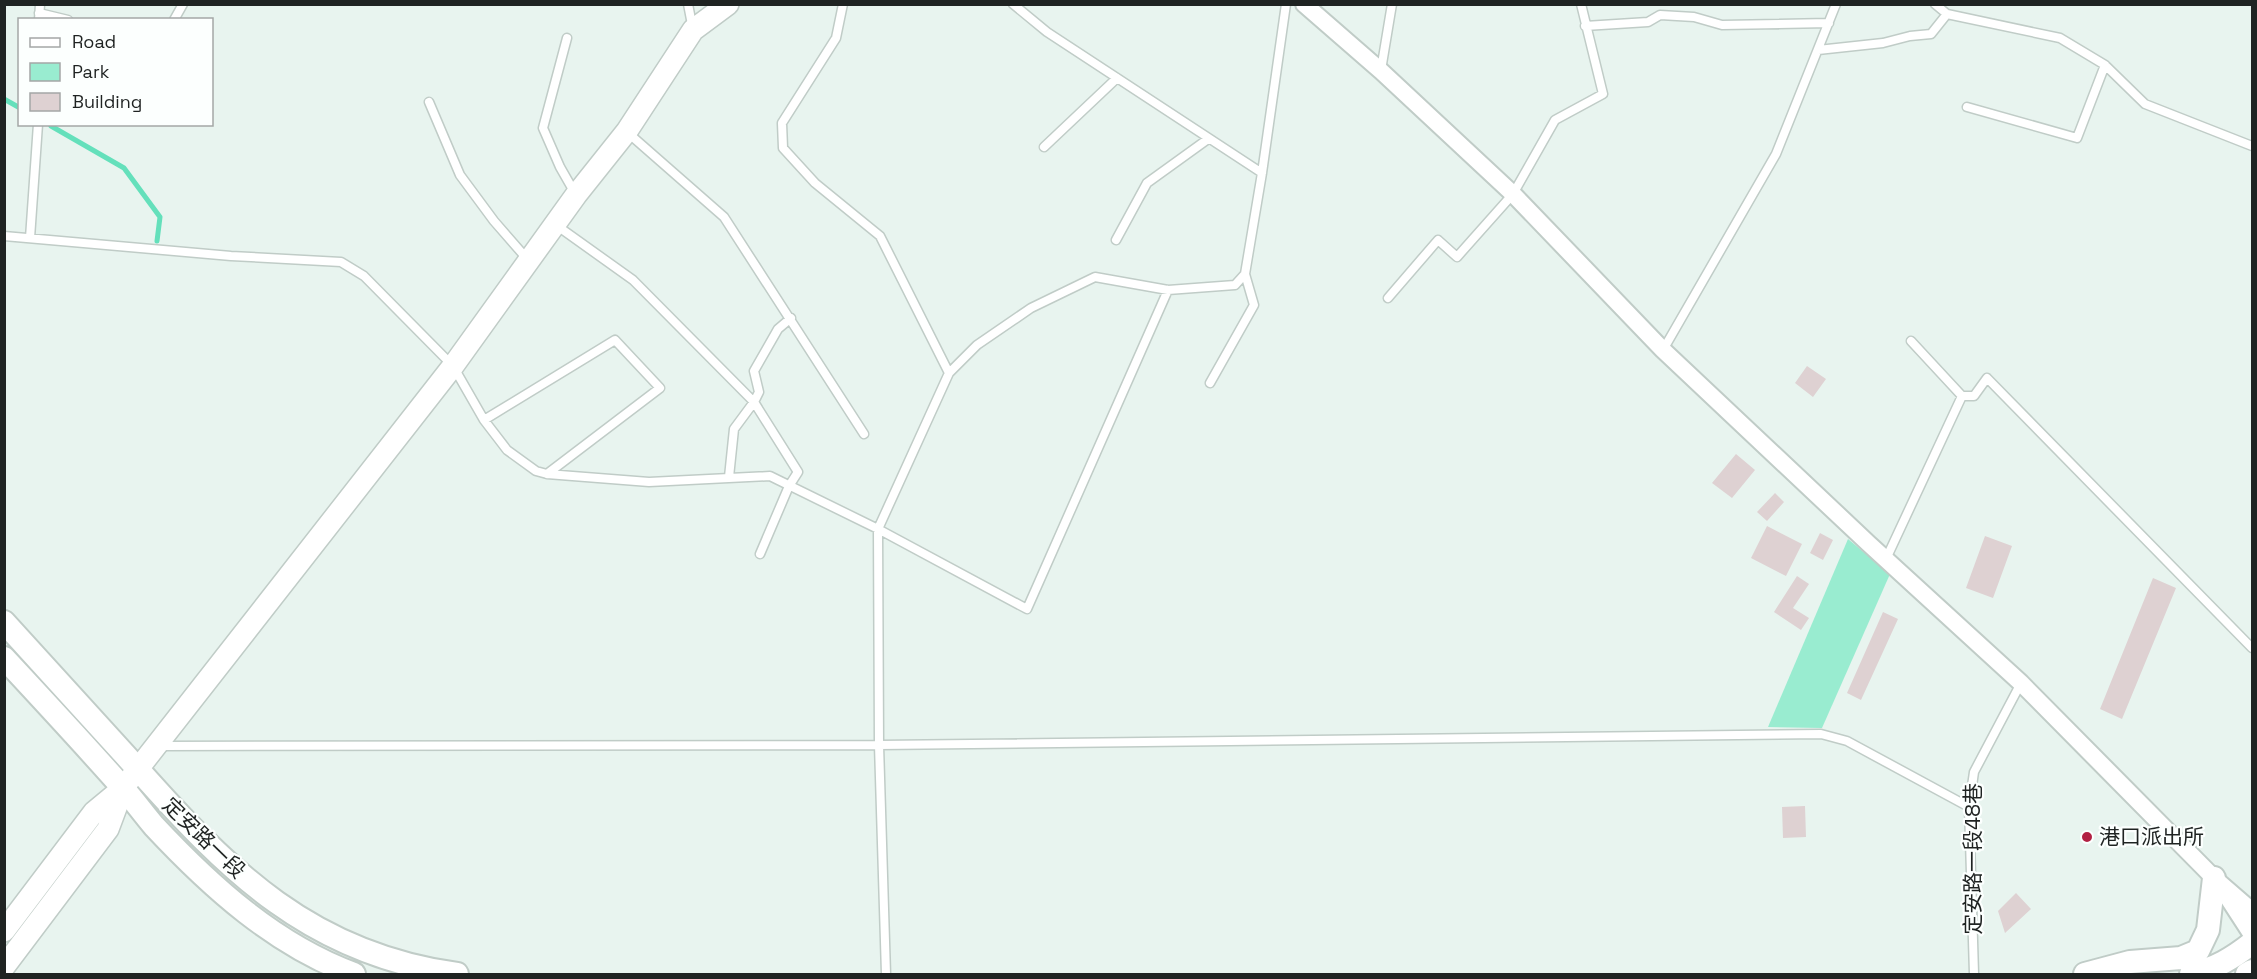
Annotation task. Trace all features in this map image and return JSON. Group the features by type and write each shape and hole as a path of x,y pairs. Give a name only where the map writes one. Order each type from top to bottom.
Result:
{"main road":[{"name":"定安路一段","path":"4,622 168,805 230,867 255,887 307,924 367,952 457,975"},
{"name":"定安路一段","path":"4,658 153,824 216,888 240,909 312,956 354,975"},
{"path":"2085,975 2130,962 2181,958 2198,951 2208,930 2214,878"},
{"path":"2191,975 2211,970 2232,959 2253,943"},
{"path":"2247,975 2253,971"}],"street":[{"path":"4,931 94,812 123,788 453,366 576,195 627,131 693,30 728,4"},
{"path":"1304,4 1381,71 1513,194 1664,350 2020,683 2214,878 2251,906"},
{"path":"4,967 108,829 123,788"},
{"path":"2214,878 2253,935"}],"lane":[{"path":"175,18 183,4"},
{"path":"688,4 693,30"},
{"path":"843,4 836,38 782,123 783,148 815,183 880,236 949,373"},
{"path":"1013,4 1047,32 1262,173"},
{"path":"1209,383 1254,305 1245,274 1286,4"},
{"path":"1381,71 1392,4"},
{"path":"1388,298 1438,240 1457,257 1513,194 1555,120 1603,94 1581,4"},
{"path":"1664,350 1776,154 1836,4"},
{"path":"1935,4 1947,14 2060,38 2106,66 2145,104 2253,146"},
{"path":"40,12 61,18"},
{"path":"1818,50 1883,43 1910,36 1931,34 1947,14"},
{"path":"1586,26 1648,22 1660,15 1694,17 1722,25 1829,23"},
{"path":"567,38 543,128 560,167 576,195"},
{"path":"1967,106 2077,138 2106,66"},
{"path":"1044,147 1117,78"},
{"path":"429,102 460,175 494,221 528,260"},
{"path":"30,238 38,126"},
{"path":"627,131 724,217 864,434"},
{"path":"1116,240 1147,183 1208,139"},
{"path":"555,224 633,280 754,402 798,472 789,486 760,554"},
{"path":"4,236 231,256 341,262 364,276 453,366 484,420 507,450 536,471 547,474 649,482 770,476 878,529 1027,609 1168,290"},
{"path":"886,975 879,745 878,529 949,373 976,345 1031,308 1095,277 1168,290 1235,285 1245,274"},
{"path":"729,477 734,429 759,392 754,371 778,329 791,318"},
{"path":"484,420 615,340 660,388 547,474"},
{"path":"1911,341 1962,396 1974,396 1988,378 2253,648"},
{"path":"1886,559 1962,396"},
{"name":"定安路一段48巷","path":"1974,975 1969,807 1974,772 2020,683"},
{"path":"156,746 879,745 1821,734 1847,741 1969,807"}],"green space":[{"path":"1848,539 1890,574 1822,728 1768,727"}],"building":[{"path":"1807,366 1826,379 1813,397 1795,383"},
{"path":"1736,454 1755,470 1732,498 1712,483"},
{"path":"1775,493 1784,502 1767,521 1757,512"},
{"path":"1767,526 1802,544 1786,576 1751,558"},
{"path":"1820,533 1833,540 1823,560 1810,553"},
{"path":"1985,536 2012,546 1993,598 1966,588"},
{"path":"1797,576 1809,584 1793,608 1809,618 1801,630 1774,612"},
{"path":"2153,578 2176,588 2122,719 2100,709"},
{"path":"1883,612 1898,619 1861,700 1847,693"},
{"path":"1805,806 1806,837 1783,838 1782,807"},
{"path":"2016,893 2031,909 2005,933 1998,911"}],"waterway":[{"path":"4,99 18,107"},
{"path":"51,126 124,168 160,217 157,241"}],"place":[{"name":"港口派出所","path":"2087,837"}]}
